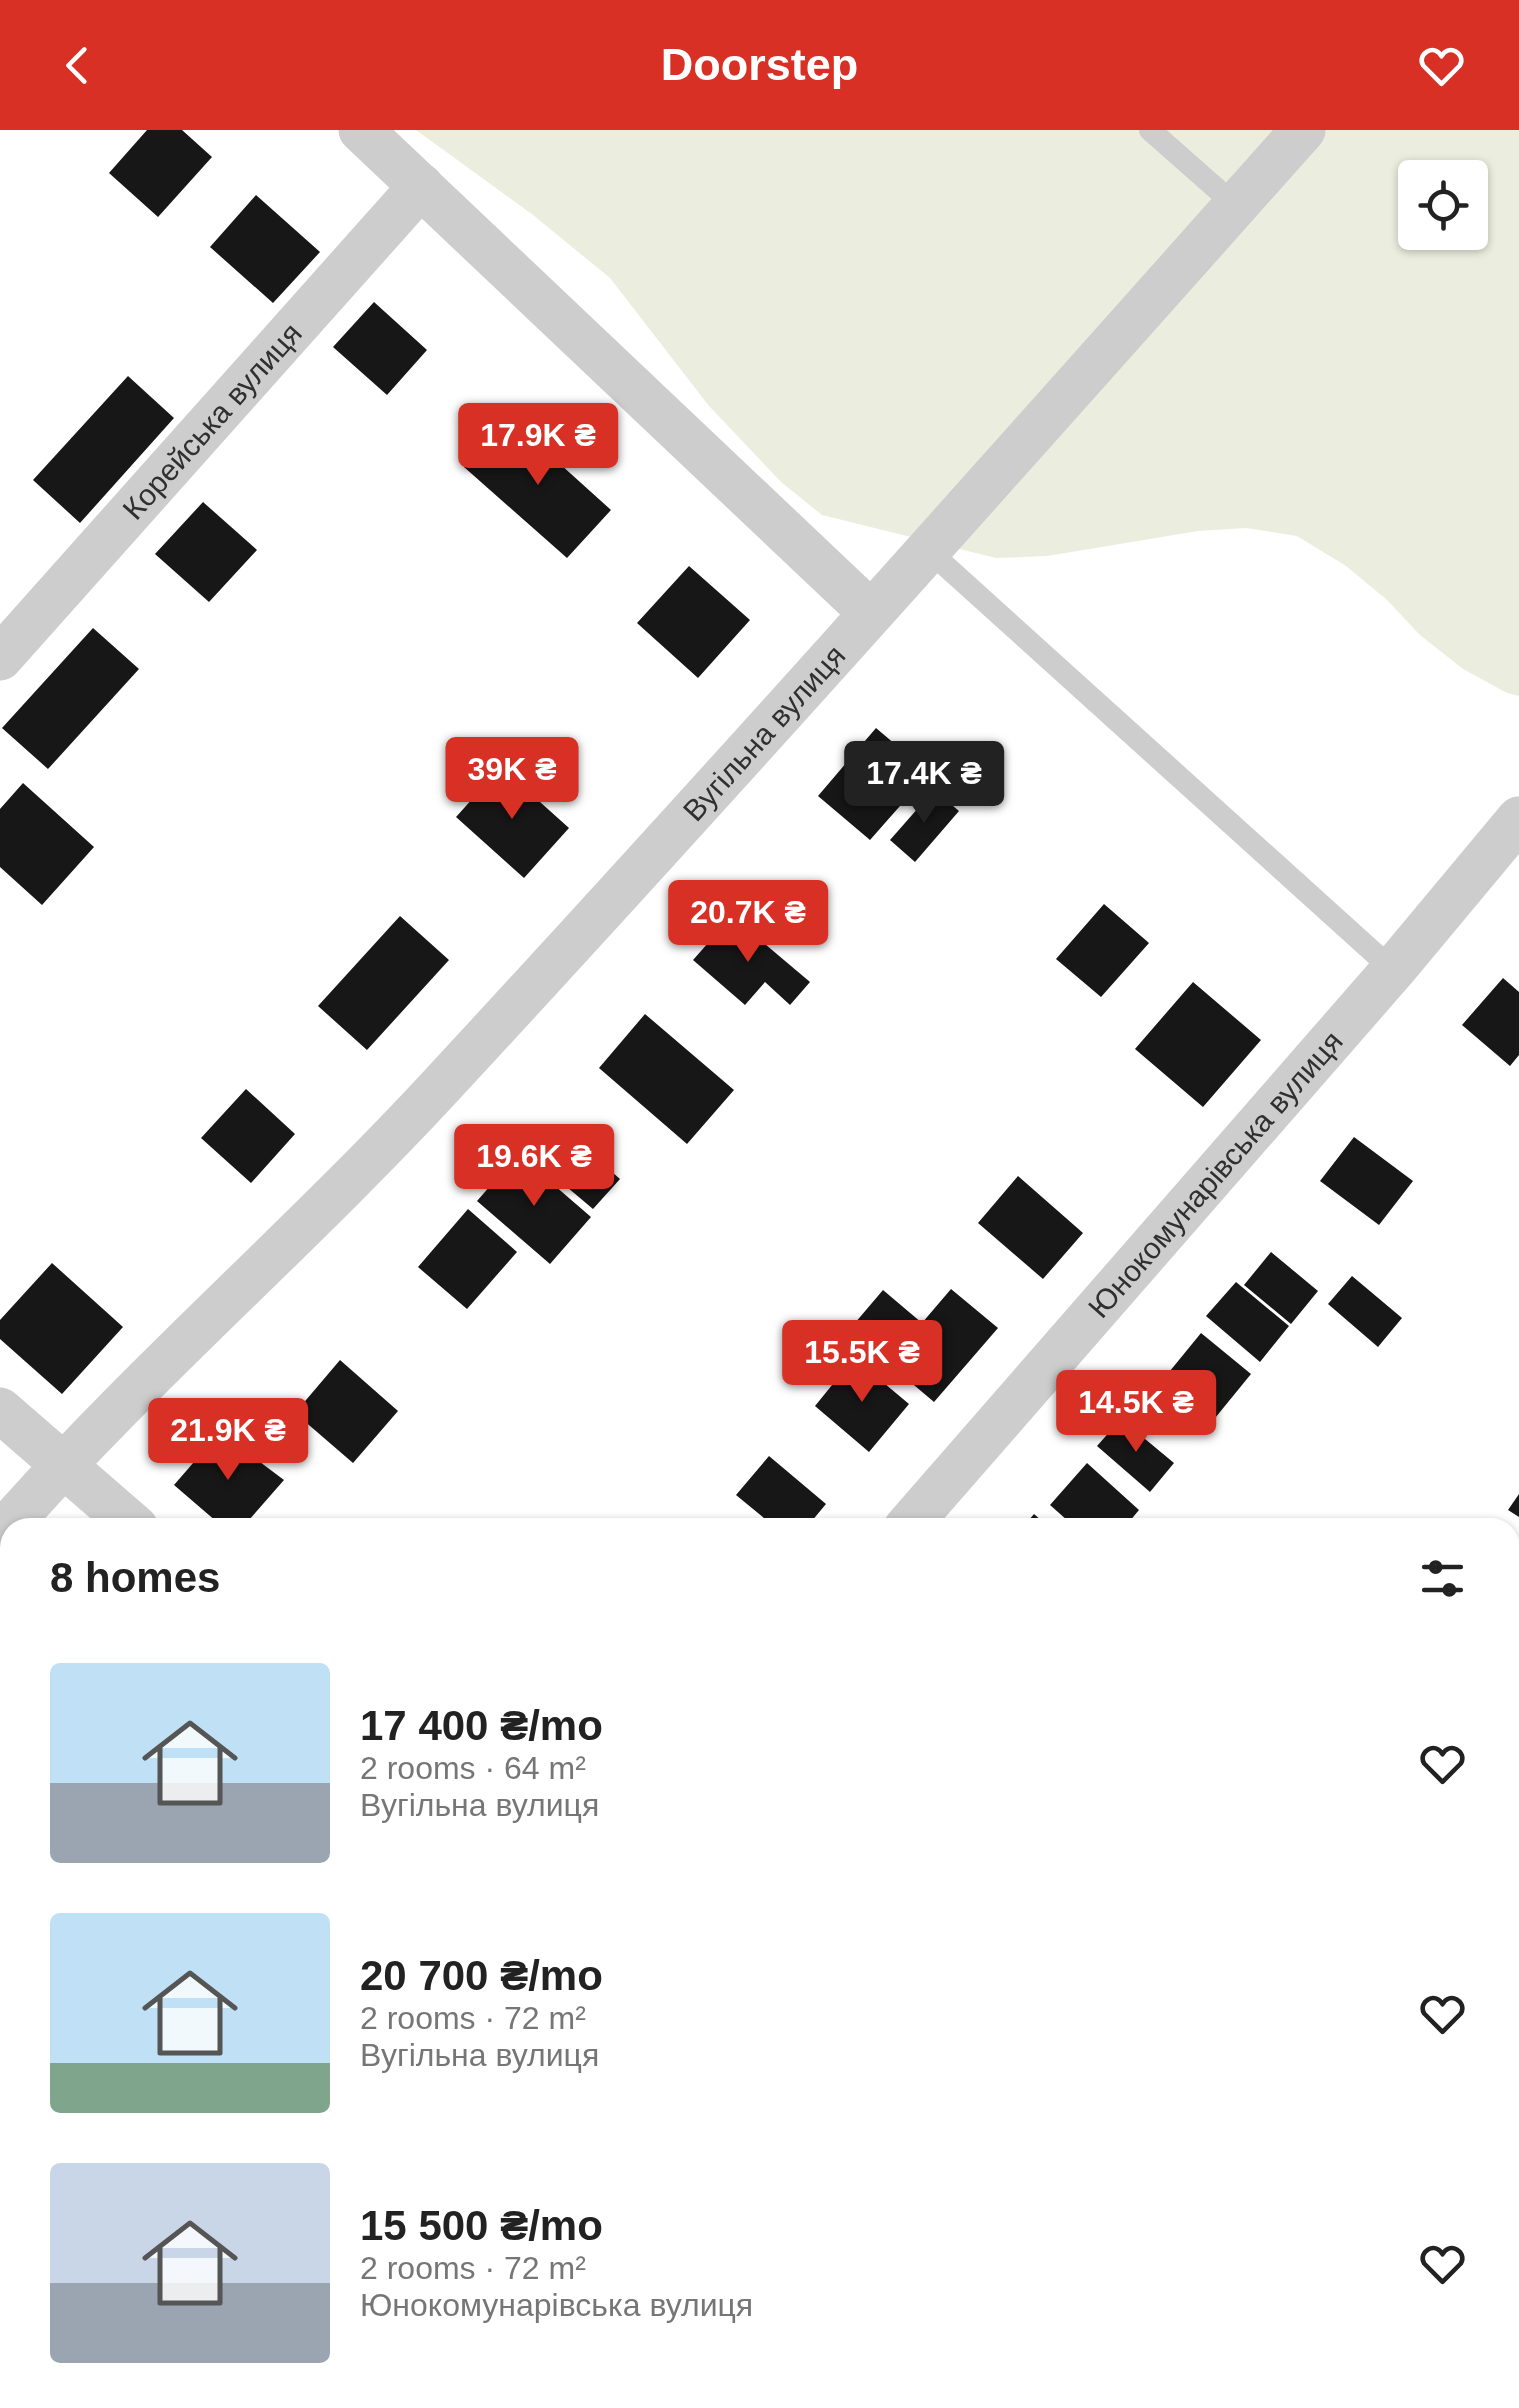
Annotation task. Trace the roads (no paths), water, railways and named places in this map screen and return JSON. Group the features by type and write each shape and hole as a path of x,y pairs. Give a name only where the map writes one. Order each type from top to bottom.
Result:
{"street":[{"path":"361,130 870,612"},
{"name":"Вугільна вулиця","path":"16,1518 62,1465 435,1092 928,550 1234,206 1289,135"},
{"name":"Корейська вулиця","path":"0,658 421,186"},
{"name":"Юнокомунарівська вулиця","path":"915,1518 1393,970 1519,819"},
{"path":"0,1410 124,1518"}],"lane":[{"path":"1150,130 1234,206"},
{"path":"928,550 1393,970"}]}
